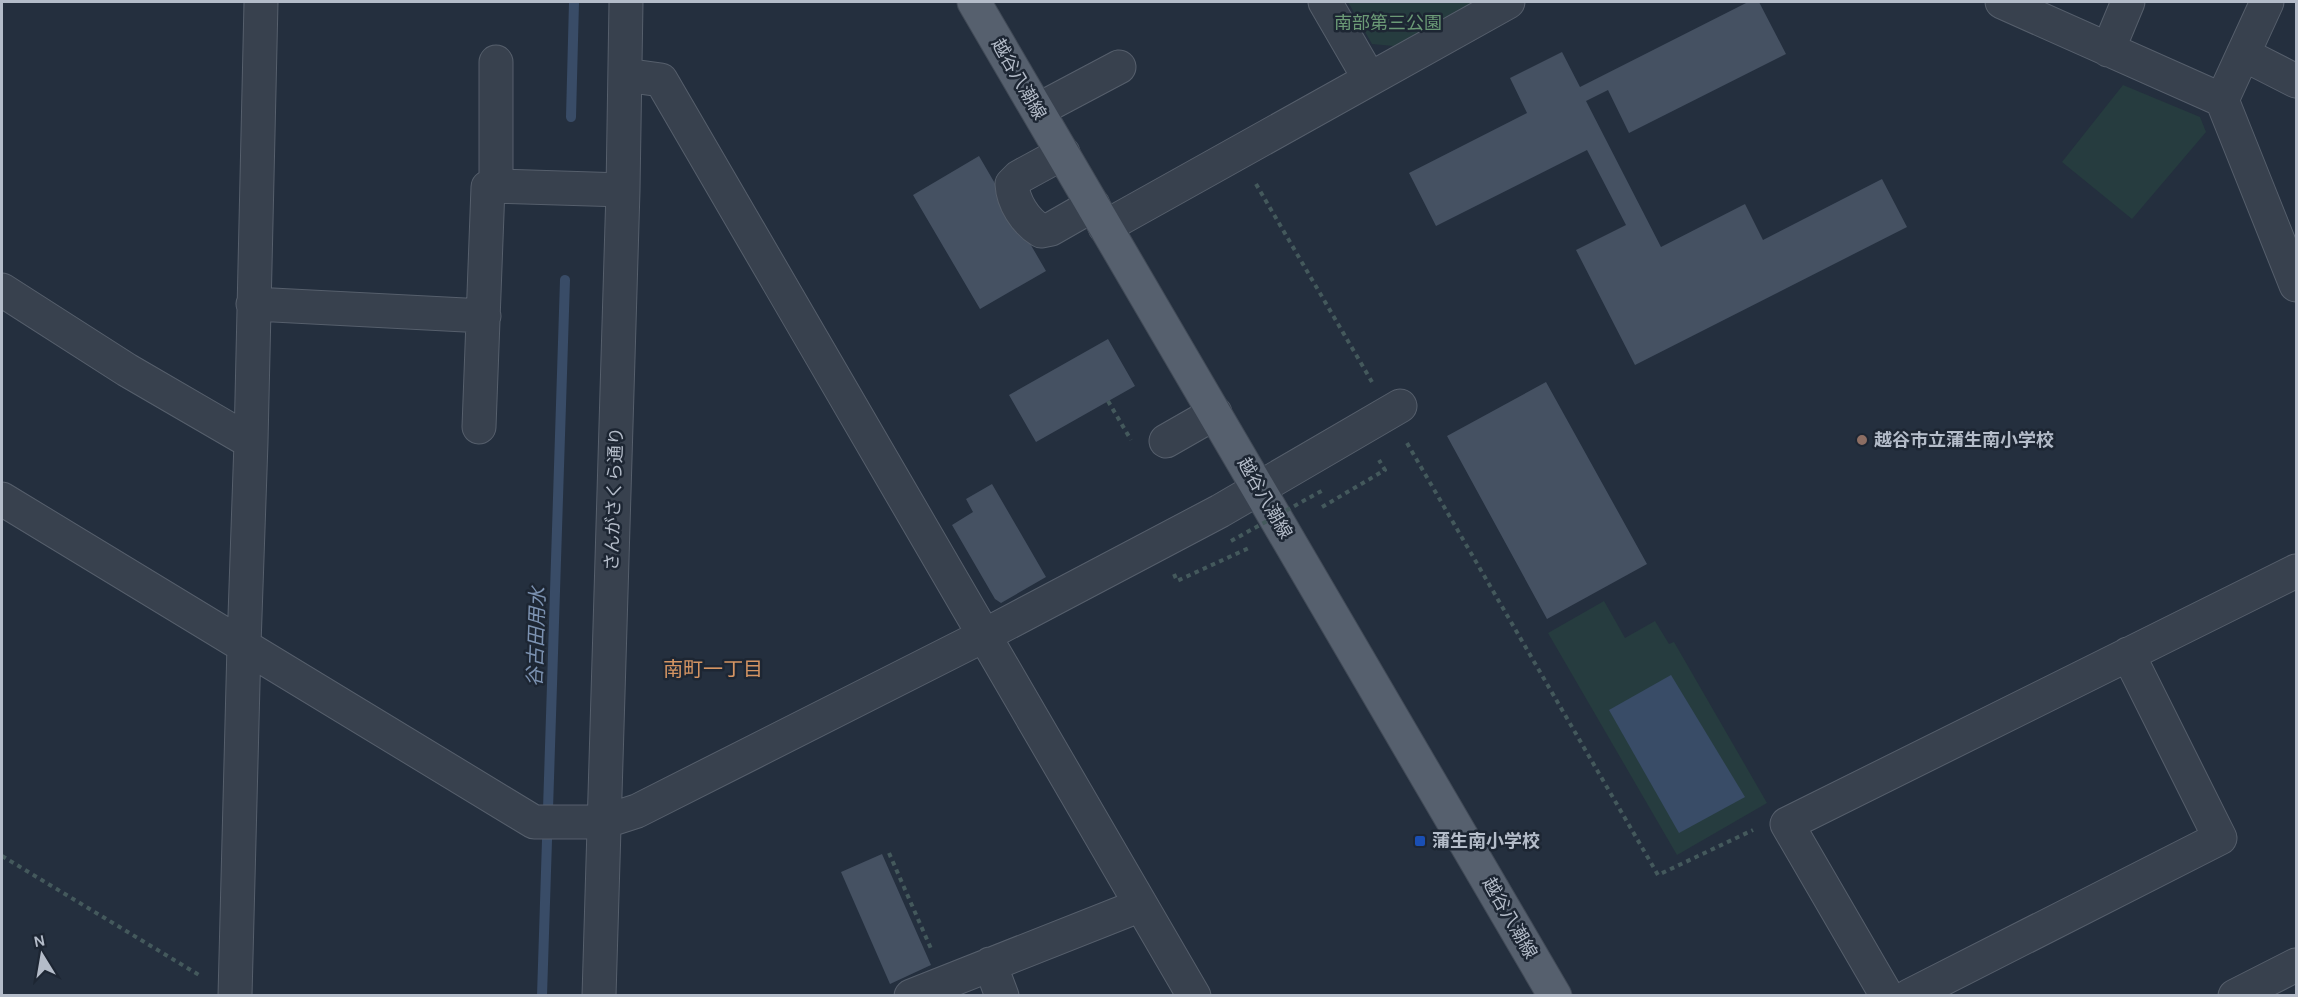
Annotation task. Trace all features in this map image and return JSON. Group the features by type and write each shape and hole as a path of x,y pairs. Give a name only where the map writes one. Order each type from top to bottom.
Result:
{"main road":[{"name":"越谷八潮線","path":"974,2 1555,996"}],"street":[{"path":"235,996 261,2"},
{"name":"さんがさくら通り","path":"599,996 623,190 626,2"},
{"path":"1325,2 1369,78"},
{"path":"1063,153 1019,177 1012,184 1012,195 1020,208 1031,225 1041,231 1099,216 1238,152 1508,2"},
{"path":"2002,2 2222,100 2296,285"},
{"path":"2108,50 2128,2"},
{"path":"2222,100 2267,2"},
{"path":"2242,54 2296,81"},
{"path":"496,62 496,186"},
{"path":"1038,111 1119,67"},
{"path":"625,75 661,80 1194,996"},
{"path":"480,427 488,187 623,190"},
{"path":"2,290 127,370 251,442"},
{"path":"253,304 484,316"},
{"path":"2,500 534,822 603,822 637,811 985,635 1158,528 1220,511 1395,409"},
{"path":"1166,441 1215,413"},
{"path":"1887,996 1787,824 2128,654 2295,574"},
{"path":"1909,996 2220,838 2128,654"},
{"path":"911,996 1141,905"},
{"path":"990,964 1002,996"},
{"path":"2235,996 2296,965"}],"path":[{"path":"1238,152 1395,409 1658,875 1750,831 1787,824"},
{"path":"1108,401 1134,446"},
{"path":"1322,507 1385,470 1378,458 1369,464"},
{"path":"1231,541 1334,484"},
{"path":"890,853 945,982"},
{"path":"2,856 203,977"}],"green space":[{"name":"南部第三公園","path":"1348,2 1473,2 1394,46 1372,44"},
{"path":"2123,85 2200,117 2206,132 2132,219 2062,162"},
{"path":"1604,601 1625,638 1655,621 1669,644 1674,642 1767,803 1677,855 1548,633"}],"water":[{"path":"1671,675 1745,797 1679,833 1609,710"}],"building":[{"path":"1748,2 1759,2 1786,54 1629,133 1608,90 1586,101 1661,247 1745,204 1763,240 1882,179 1907,227 1635,365 1576,250 1626,225 1587,150 1436,226 1409,173 1527,113 1510,78 1562,52 1580,87"},
{"path":"979,156 1046,271 980,309 913,195"},
{"path":"1108,339 1135,386 1036,442 1009,395"},
{"path":"1546,382 1647,564 1547,619 1447,436"},
{"path":"992,484 1046,577 1001,603 995,599 952,525 973,512 966,499"},
{"path":"882,854 931,965 890,984 841,872"}],"waterway":[{"name":"谷古田用水","path":"571,117 574,2"},
{"name":"谷古田用水","path":"542,996 565,280"}],"place":[{"name":"越谷市立蒲生南小学校","path":"1862,440"},
{"name":"蒲生南小学校","path":"1420,841"}],"district":[{"name":"南町一丁目","path":"713,669"}]}
